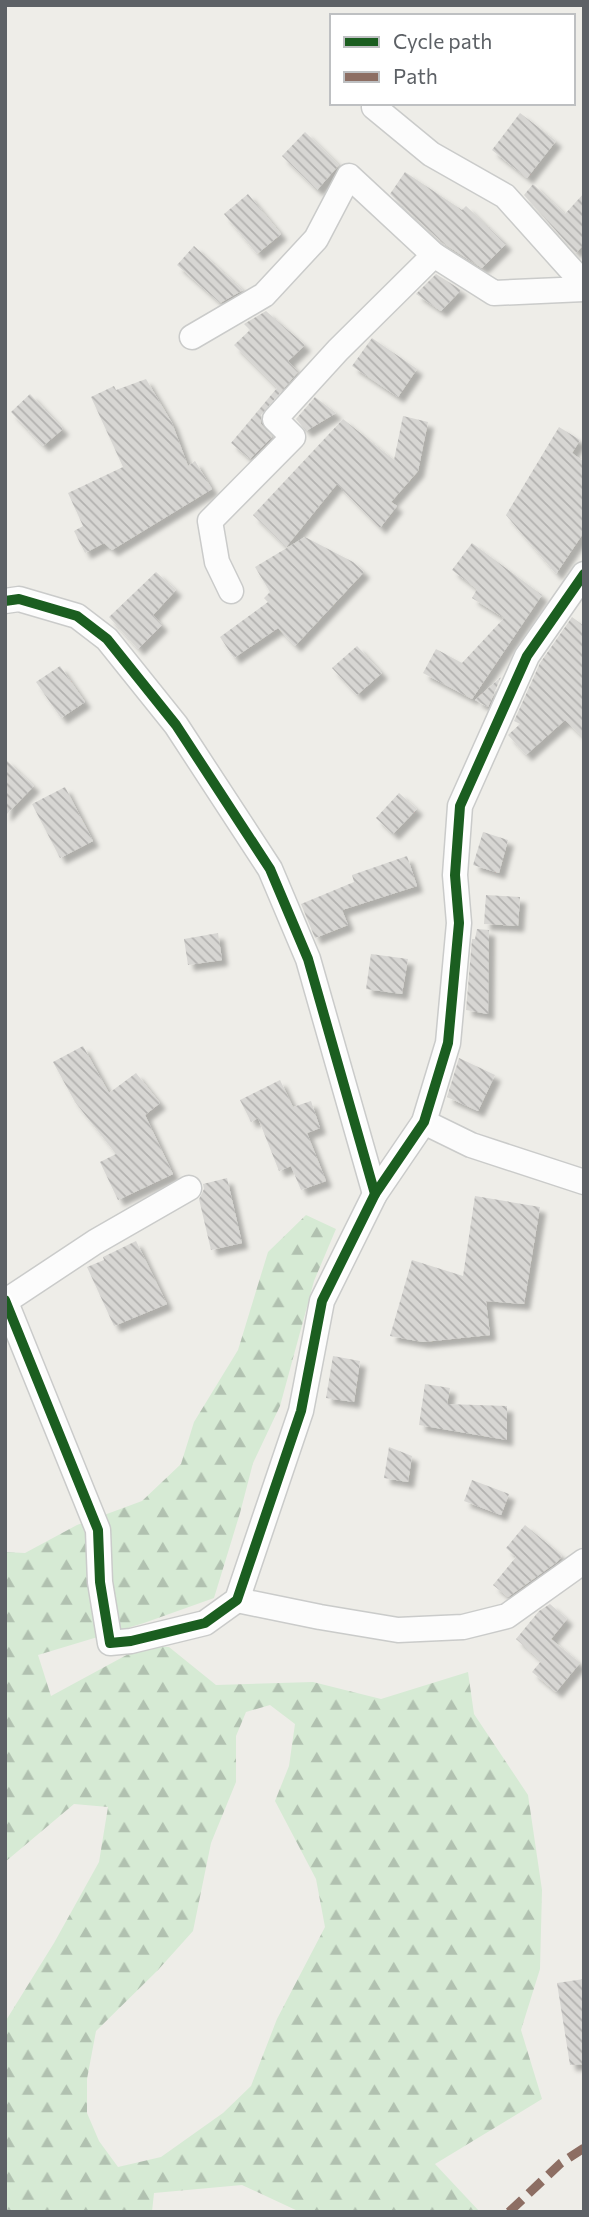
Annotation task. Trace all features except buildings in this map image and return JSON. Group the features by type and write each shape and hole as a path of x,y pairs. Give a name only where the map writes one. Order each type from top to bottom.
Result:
{"street":[{"path":"374,107 431,154 505,196 584,286"},
{"path":"192,337 264,295 316,239 349,176 434,255 494,293 584,286"},
{"path":"231,591 217,562 210,521 293,437 275,419 338,350 434,255"},
{"path":"189,1188 95,1242 5,1301 99,1530 100,1582 110,1643 131,1641 205,1623 237,1600 301,1410 322,1301 375,1194 424,1122 448,1043 458,923 454,875 460,806 527,656 584,574"},
{"path":"5,601 19,599 77,616 107,639 176,725 270,869 308,959 375,1194"},
{"path":"424,1122 471,1145 584,1182"},
{"path":"237,1600 320,1618 398,1630 463,1627 507,1616 584,1562"}],"green space":[{"path":"306,1215 336,1229 314,1281 280,1406 253,1463 214,1598 144,1623 38,1655 51,1696 145,1645 169,1647 216,1685 313,1682 381,1699 468,1672 474,1714 528,1795 542,1890 540,1969 521,2030 542,2099 435,2164 480,2212 300,2212 242,2185 154,2193 152,2212 5,2212 5,2022 54,1943 99,1862 108,1807 74,1804 5,1862 5,1552 25,1553 77,1525 142,1501 181,1464 194,1422 238,1350 268,1252","holes":["270,1705 295,1724 289,1766 275,1801 316,1879 325,1927 277,2019 251,2086 223,2113 161,2157 118,2167 99,2141 87,2113 87,2079 96,2031 193,1931 211,1843 236,1782 236,1736 246,1712"]}],"marked path":[{"path":"509,2212 561,2163 584,2148"}],"cycle path":[{"path":"5,1300 98,1530 100,1582 110,1643 131,1641 205,1623 237,1600 301,1411 322,1301 375,1194 424,1122 448,1043 459,923 455,875 460,806 527,656 584,574"},
{"path":"5,601 19,599 77,616 107,639 176,725 270,869 308,959 375,1194"}]}
